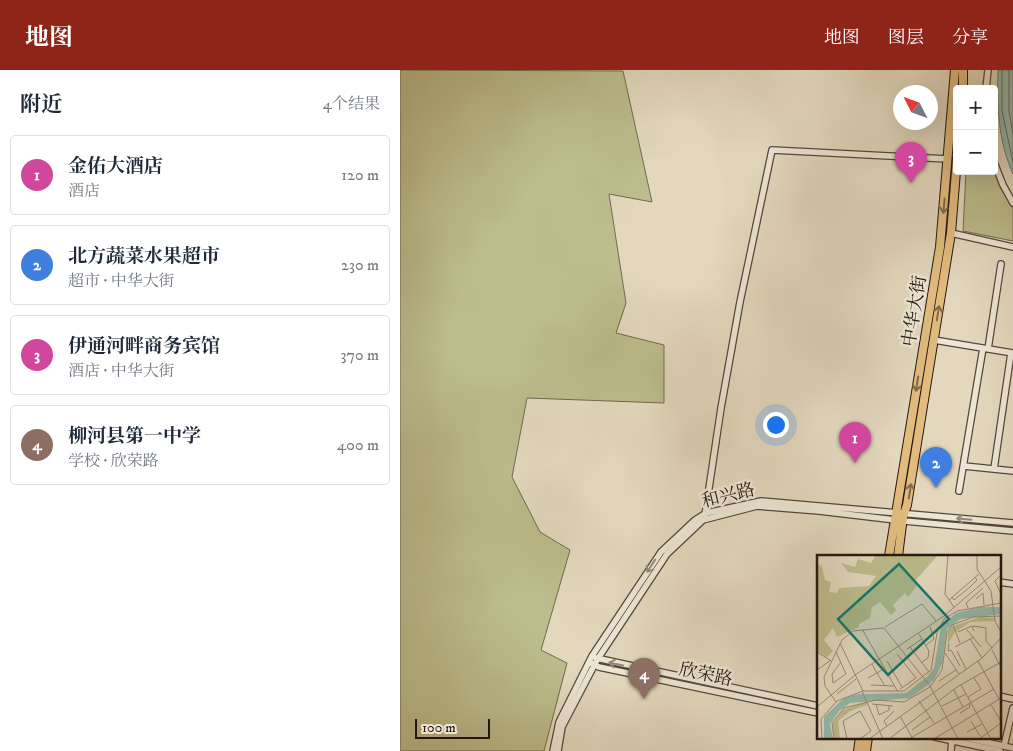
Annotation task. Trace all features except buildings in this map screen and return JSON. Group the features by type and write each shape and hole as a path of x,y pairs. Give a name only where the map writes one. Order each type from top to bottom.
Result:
{"main road":[{"name":"中华大街","path":"898,555 900,517 940,247 955,70"},
{"path":"962,85 963,70"},
{"name":"中华大街","path":"889,555 900,517 907,505 950,233 955,175"},
{"path":"858,751 860,738"},
{"path":"866,751 868,738"}],"street":[{"path":"986,85 988,70"},
{"path":"705,516 738,312 772,150 948,159"},
{"path":"998,172 1013,202"},
{"path":"950,233 1013,247"},
{"path":"959,491 1000,264"},
{"path":"934,340 1012,353 994,469"},
{"path":"964,466 1013,471"},
{"name":"和兴路","path":"553,751 558,722 591,664 668,554 705,516 761,501 1013,531"},
{"name":"和兴路","path":"900,517 1013,523"},
{"path":"1000,582 1013,584"},
{"name":"欣荣路","path":"595,658 817,706"},
{"name":"和兴路","path":"558,751 562,727 591,664"},
{"name":"欣荣路","path":"591,664 817,713"},
{"path":"1000,696 1013,699"},
{"path":"1002,748 1013,708"},
{"path":"939,738 1013,748"},
{"path":"967,738 1002,748"},
{"path":"950,751 952,741"}],"green space":[{"path":"400,70 623,71 652,202 609,194 626,303 616,333 664,345 664,403 527,398 512,477 540,532 570,550 541,650 567,663 544,751 400,751"},
{"path":"966,175 995,175 1013,208 1013,241 963,231"}],"water":[{"path":"998,70 1013,70 1013,174 1001,136"}],"place":[{"name":"伊通河畔商务宾馆","path":"911,183"},
{"name":"金佑大酒店","path":"855,463"},
{"name":"北方蔬菜水果超市","path":"936,488"},
{"name":"柳河县第一中学","path":"644,699"}]}
